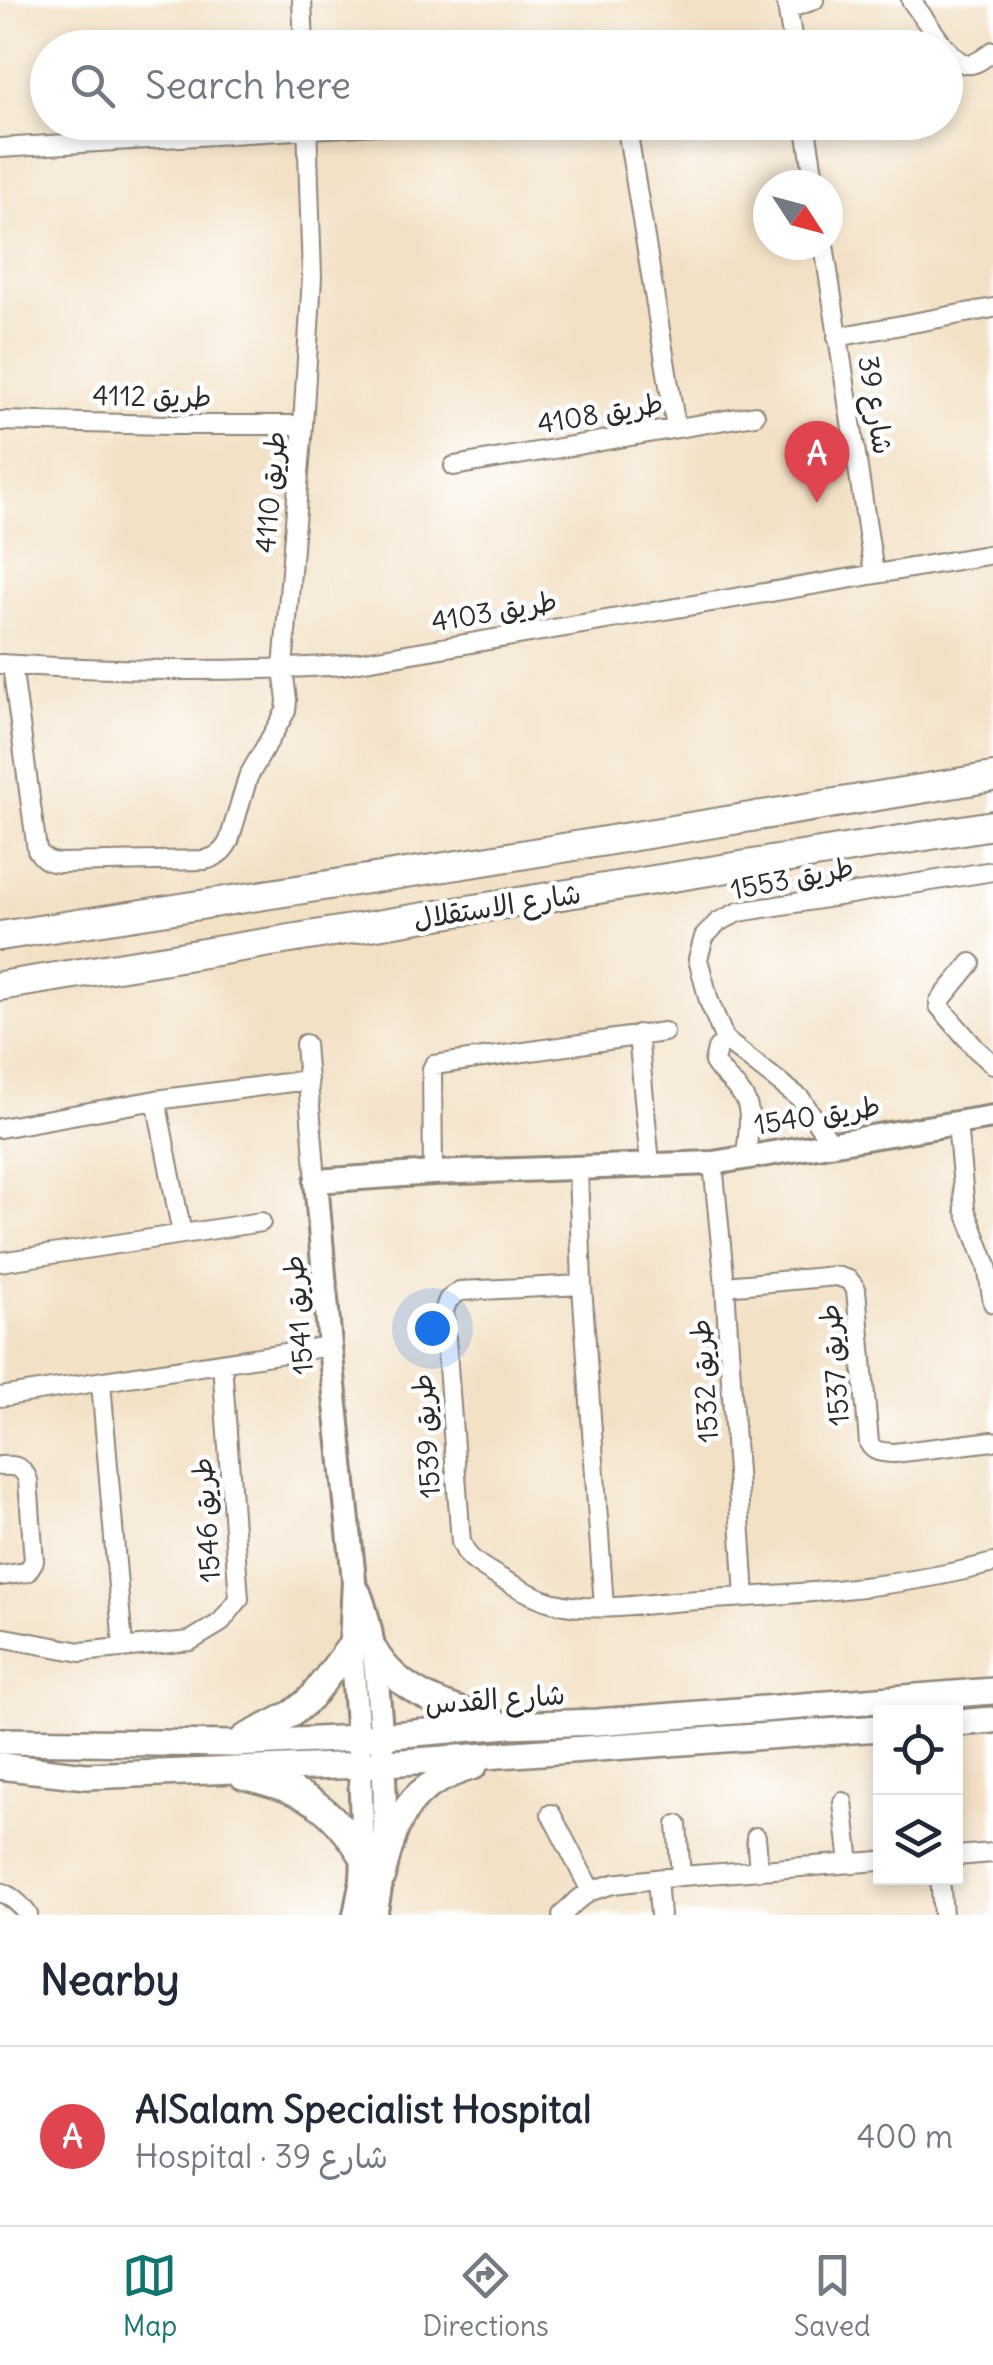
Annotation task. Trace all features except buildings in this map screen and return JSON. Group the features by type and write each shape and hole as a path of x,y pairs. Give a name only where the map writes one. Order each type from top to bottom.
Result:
{"main road":[{"name":"شارع الاستقلال","path":"0,936 993,777"},
{"name":"شارع الاستقلال","path":"0,986 993,825"},
{"path":"234,1744 293,1713 363,1648 427,1698 508,1725"},
{"name":"شارع القدس","path":"0,1766 86,1776 219,1770 371,1750 508,1725 597,1722 993,1691"},
{"path":"963,1722 993,1720"},
{"name":"شارع القدس","path":"0,1741 234,1744 509,1755 873,1729"},
{"path":"382,1876 393,1835 415,1796 433,1782 509,1755"},
{"path":"219,1770 282,1788 314,1802 341,1824 363,1857"}],"street":[{"path":"302,0 303,30"},
{"path":"791,30 787,4 814,0"},
{"path":"910,0 932,30"},
{"path":"963,64 979,62 993,51"},
{"path":"0,148 117,140"},
{"name":"طريق 4110","path":"6,664 37,850 42,858 59,863 205,860 224,850 248,777 286,711 283,670 312,276 307,140"},
{"path":"629,140 676,428"},
{"path":"809,140 813,170"},
{"name":"شارع 39","path":"826,260 874,573"},
{"path":"837,337 993,308"},
{"name":"طريق 4108","path":"454,466 755,415"},
{"name":"طريق 4112","path":"0,420 303,425"},
{"name":"طريق 4103","path":"6,664 283,670 342,665 993,554"},
{"name":"طريق 1553","path":"830,1143 801,1099 726,1040 709,1002 698,959 704,937 718,922 739,912 993,872"},
{"path":"972,963 939,1002 993,1064"},
{"path":"433,1173 434,1064 664,1032"},
{"path":"638,1034 650,1164"},
{"path":"726,1040 717,1049 714,1062 748,1107 746,1157"},
{"name":"طريق 1541","path":"305,1044 354,1580 366,1612 363,1648 371,1750"},
{"path":"0,1128 156,1100 307,1080"},
{"path":"156,1100 182,1234"},
{"path":"798,1148 808,1111"},
{"name":"طريق 1540","path":"316,1181 714,1162 992,1114"},
{"path":"956,1123 962,1198 987,1266 993,1303"},
{"name":"طريق 1532","path":"714,1162 745,1597"},
{"path":"578,1169 604,1607"},
{"path":"0,1262 261,1222"},
{"name":"طريق 1537","path":"725,1286 836,1276 850,1280 856,1289 872,1449 894,1453 993,1441"},
{"name":"طريق 1539","path":"582,1285 460,1291 448,1300 444,1311 461,1542 468,1556 480,1566 545,1601 604,1607 819,1592 964,1571 993,1563"},
{"path":"0,1398 330,1346"},
{"name":"طريق 1546","path":"0,1638 81,1652 190,1642 220,1624 239,1599 222,1363"},
{"path":"100,1382 123,1647"},
{"path":"0,1466 19,1467 28,1480 34,1562 28,1572 0,1576"},
{"path":"355,1915 371,1750"},
{"path":"371,1750 385,1790 382,1876 375,1915"},
{"path":"843,1802 850,1864"},
{"path":"551,1814 592,1891"},
{"path":"676,1825 681,1876"},
{"path":"756,1837 760,1870"},
{"path":"963,1855 993,1853"},
{"path":"562,1915 592,1891 613,1884 873,1862"},
{"path":"656,1879 660,1915"},
{"path":"941,1885 943,1915"},
{"path":"0,1892 28,1915"}],"place":[{"name":"AlSalam Specialist Hospital","path":"817,503"}]}
